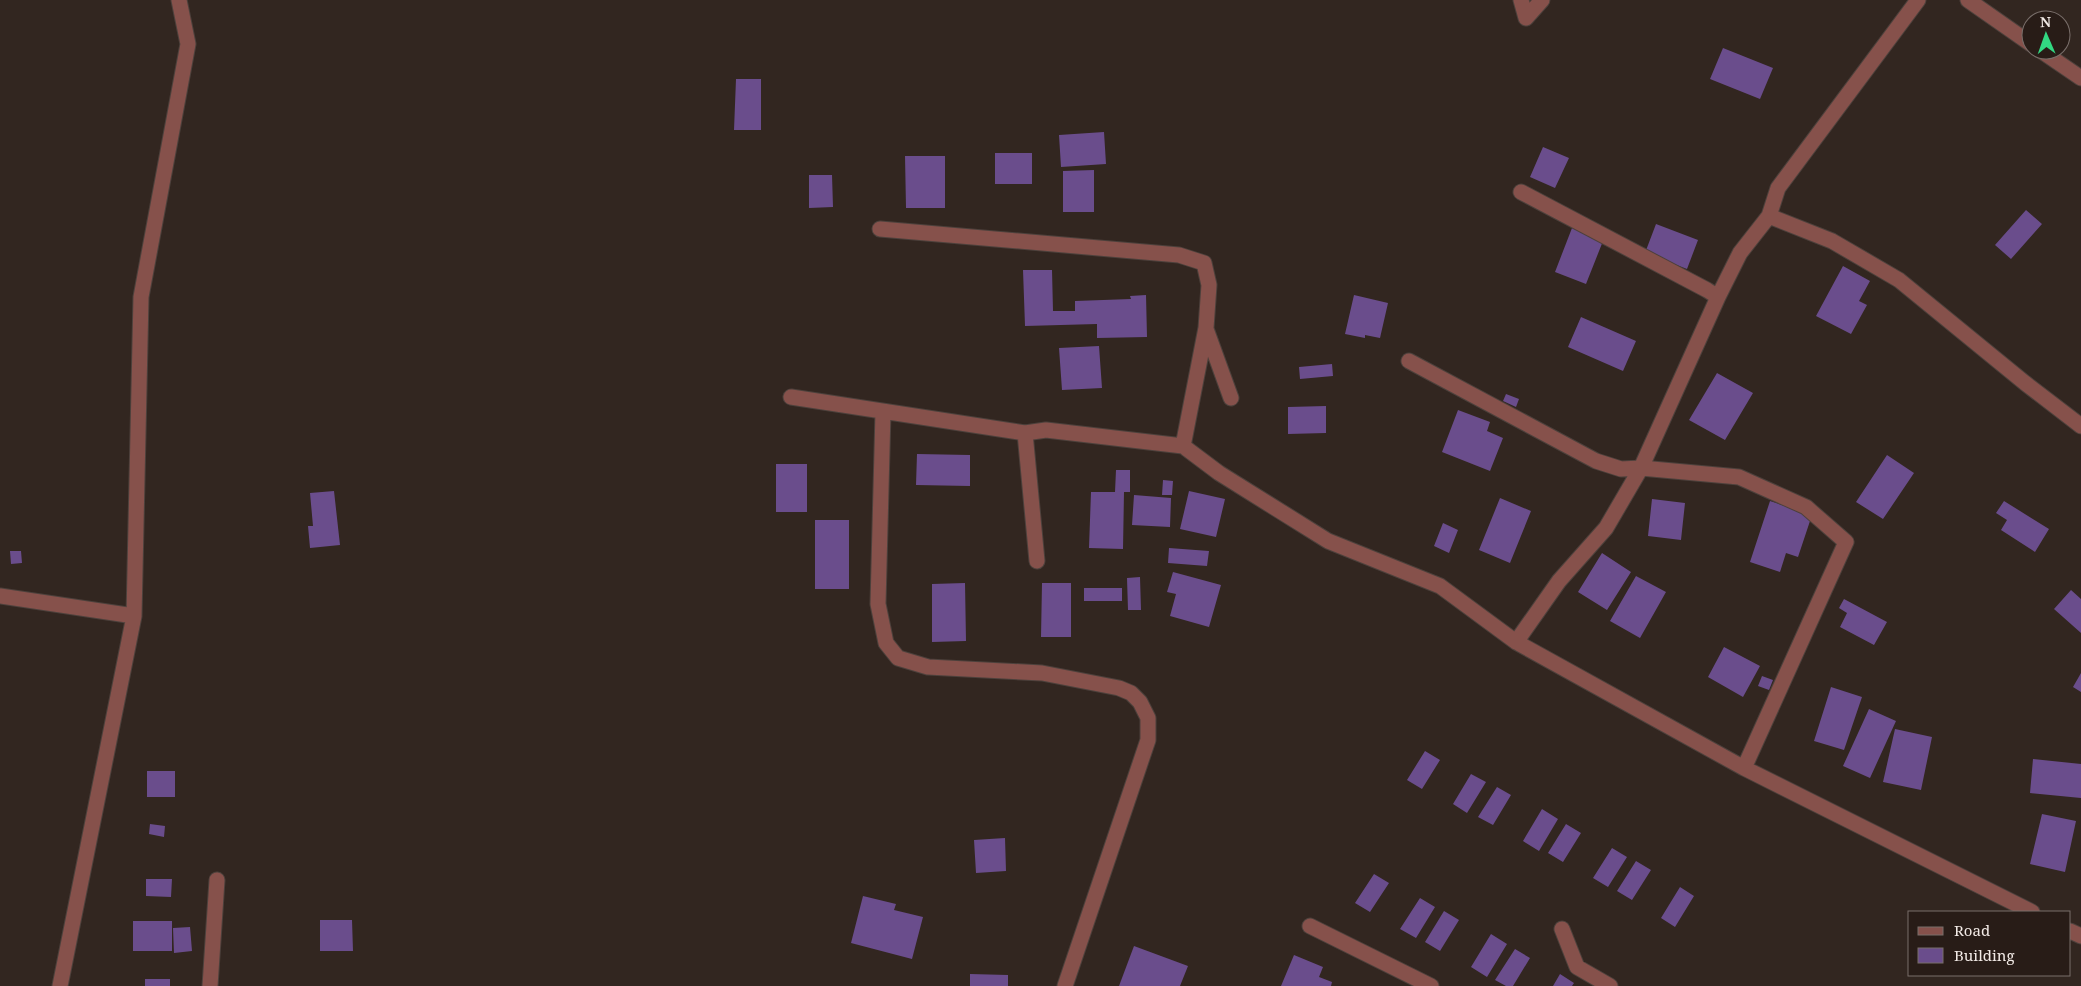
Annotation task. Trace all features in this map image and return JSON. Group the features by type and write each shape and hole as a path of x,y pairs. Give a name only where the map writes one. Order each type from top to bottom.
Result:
{"street":[{"path":"60,986 134,616 141,297 188,44 179,0"},
{"path":"1521,0 1526,18 1542,0"},
{"path":"1516,642 1559,581 1606,528 1641,468 1718,297 1740,253 1769,216 1778,188 1918,0"},
{"path":"1968,0 2021,37"},
{"path":"2055,60 2081,78"},
{"path":"1521,192 1718,297"},
{"path":"1769,216 1832,241 1899,280 2025,383 2081,426"},
{"path":"880,229 1179,255 1204,263 1209,285 1206,328 1182,446"},
{"path":"1206,328 1232,398"},
{"path":"1409,362 1596,461 1621,469 1641,468 1739,477 1806,507 1846,542 1744,768"},
{"path":"790,397 1025,434 1046,430 1182,446 1219,473 1328,541 1440,586 1516,642 1744,768 2030,911"},
{"path":"883,412 878,604 886,643 898,658 928,667 1042,673 1119,688 1131,693 1140,702 1148,718 1148,740 1065,986"},
{"path":"1025,434 1037,561"},
{"path":"0,596 134,616"},
{"path":"210,986 217,880"},
{"path":"1310,926 1431,986"},
{"path":"1562,929 1577,967 1610,986"}],"building":[{"path":"1723,48 1773,68 1760,99 1710,79"},
{"path":"736,79 761,79 761,130 734,130"},
{"path":"1104,132 1106,164 1061,167 1059,135"},
{"path":"1543,147 1569,158 1555,188 1530,177"},
{"path":"995,153 1032,153 1032,184 995,184"},
{"path":"905,156 945,156 945,208 906,208"},
{"path":"1094,170 1094,212 1063,212 1063,171"},
{"path":"809,175 832,175 833,207 809,208"},
{"path":"2026,210 2042,224 2011,259 1995,245"},
{"path":"1656,224 1698,240 1687,269 1645,253"},
{"path":"1572,228 1603,241 1586,284 1555,272"},
{"path":"1843,266 1870,281 1859,301 1867,305 1851,334 1816,316"},
{"path":"1023,270 1052,270 1053,311 1075,311 1075,301 1131,299 1130,296 1146,295 1147,337 1097,338 1097,324 1025,326"},
{"path":"1354,295 1388,303 1380,338 1365,335 1365,338 1345,334"},
{"path":"1581,317 1636,341 1623,371 1568,347"},
{"path":"1099,346 1102,388 1062,390 1059,348"},
{"path":"1332,364 1333,376 1300,379 1299,367"},
{"path":"1717,373 1753,393 1725,440 1689,420"},
{"path":"1506,394 1519,399 1516,407 1503,401"},
{"path":"1326,406 1326,433 1288,434 1288,407"},
{"path":"1458,410 1490,422 1487,431 1503,438 1490,471 1442,452"},
{"path":"917,454 970,455 970,486 916,485"},
{"path":"1887,455 1914,473 1883,519 1856,502"},
{"path":"776,464 807,464 807,512 776,512"},
{"path":"1116,470 1130,470 1130,492 1115,492"},
{"path":"1163,480 1173,481 1172,495 1162,495"},
{"path":"334,491 340,545 310,548 308,526 313,526 310,493"},
{"path":"1189,491 1225,499 1216,537 1180,529"},
{"path":"1091,492 1124,492 1123,549 1089,548"},
{"path":"1134,495 1171,498 1170,527 1132,525"},
{"path":"1500,498 1531,511 1510,563 1479,550"},
{"path":"1652,499 1685,503 1681,540 1648,536"},
{"path":"1770,501 1812,515 1798,557 1786,553 1780,572 1750,562"},
{"path":"2004,501 2049,529 2035,552 2001,530 2007,520 1996,513"},
{"path":"815,520 849,520 849,589 815,589"},
{"path":"1443,523 1458,530 1449,553 1434,546"},
{"path":"1169,548 1209,551 1207,566 1168,563"},
{"path":"10,551 21,551 22,563 11,564"},
{"path":"1602,553 1631,572 1607,610 1578,592"},
{"path":"1173,572 1221,585 1209,627 1170,616 1176,594 1167,592"},
{"path":"1636,576 1666,592 1640,638 1610,621"},
{"path":"1140,577 1141,610 1128,610 1127,578"},
{"path":"965,583 966,641 932,642 932,584"},
{"path":"1042,583 1071,583 1071,637 1041,637"},
{"path":"1084,588 1122,588 1122,601 1084,601"},
{"path":"2071,590 2081,599 2081,633 2054,609"},
{"path":"1844,599 1887,622 1874,645 1840,627 1847,613 1839,608"},
{"path":"1724,647 1760,666 1743,697 1708,677"},
{"path":"2081,673 2081,692 2073,687"},
{"path":"1762,676 1773,680 1769,690 1758,686"},
{"path":"1831,687 1862,697 1844,750 1814,741"},
{"path":"1869,709 1896,721 1870,778 1843,766"},
{"path":"1895,729 1932,737 1921,790 1883,782"},
{"path":"1425,751 1440,760 1422,789 1407,780"},
{"path":"2033,759 2081,764 2081,798 2030,793"},
{"path":"147,771 175,771 175,797 147,797"},
{"path":"1471,774 1486,782 1467,813 1453,804"},
{"path":"1497,787 1511,795 1493,825 1478,817"},
{"path":"1542,809 1558,819 1539,851 1523,841"},
{"path":"2042,814 2076,821 2065,872 2030,864"},
{"path":"150,824 165,826 164,837 149,834"},
{"path":"1566,824 1581,833 1563,862 1548,853"},
{"path":"1005,838 1006,871 976,873 974,840"},
{"path":"1612,848 1627,857 1608,887 1593,878"},
{"path":"1636,861 1651,870 1632,900 1617,891"},
{"path":"1374,874 1389,883 1370,912 1355,903"},
{"path":"146,879 172,879 171,897 146,896"},
{"path":"1680,887 1694,896 1675,927 1661,918"},
{"path":"863,896 896,904 894,910 923,917 912,959 851,943"},
{"path":"1420,898 1435,907 1416,938 1400,929"},
{"path":"1444,911 1459,920 1440,951 1425,942"},
{"path":"320,920 352,920 353,951 320,951"},
{"path":"133,921 172,921 172,951 133,951"},
{"path":"190,927 192,951 174,953 173,928"},
{"path":"1491,934 1507,944 1487,977 1471,967"},
{"path":"1134,946 1188,966 1180,986 1119,986"},
{"path":"1515,949 1530,958 1513,986 1506,986 1495,980"},
{"path":"1294,955 1323,967 1319,977 1332,982 1331,986 1281,986"},
{"path":"970,974 1008,975 1008,986 970,986"},
{"path":"1560,974 1574,983 1572,986 1553,986"},
{"path":"145,979 170,979 170,986 145,986"}]}
